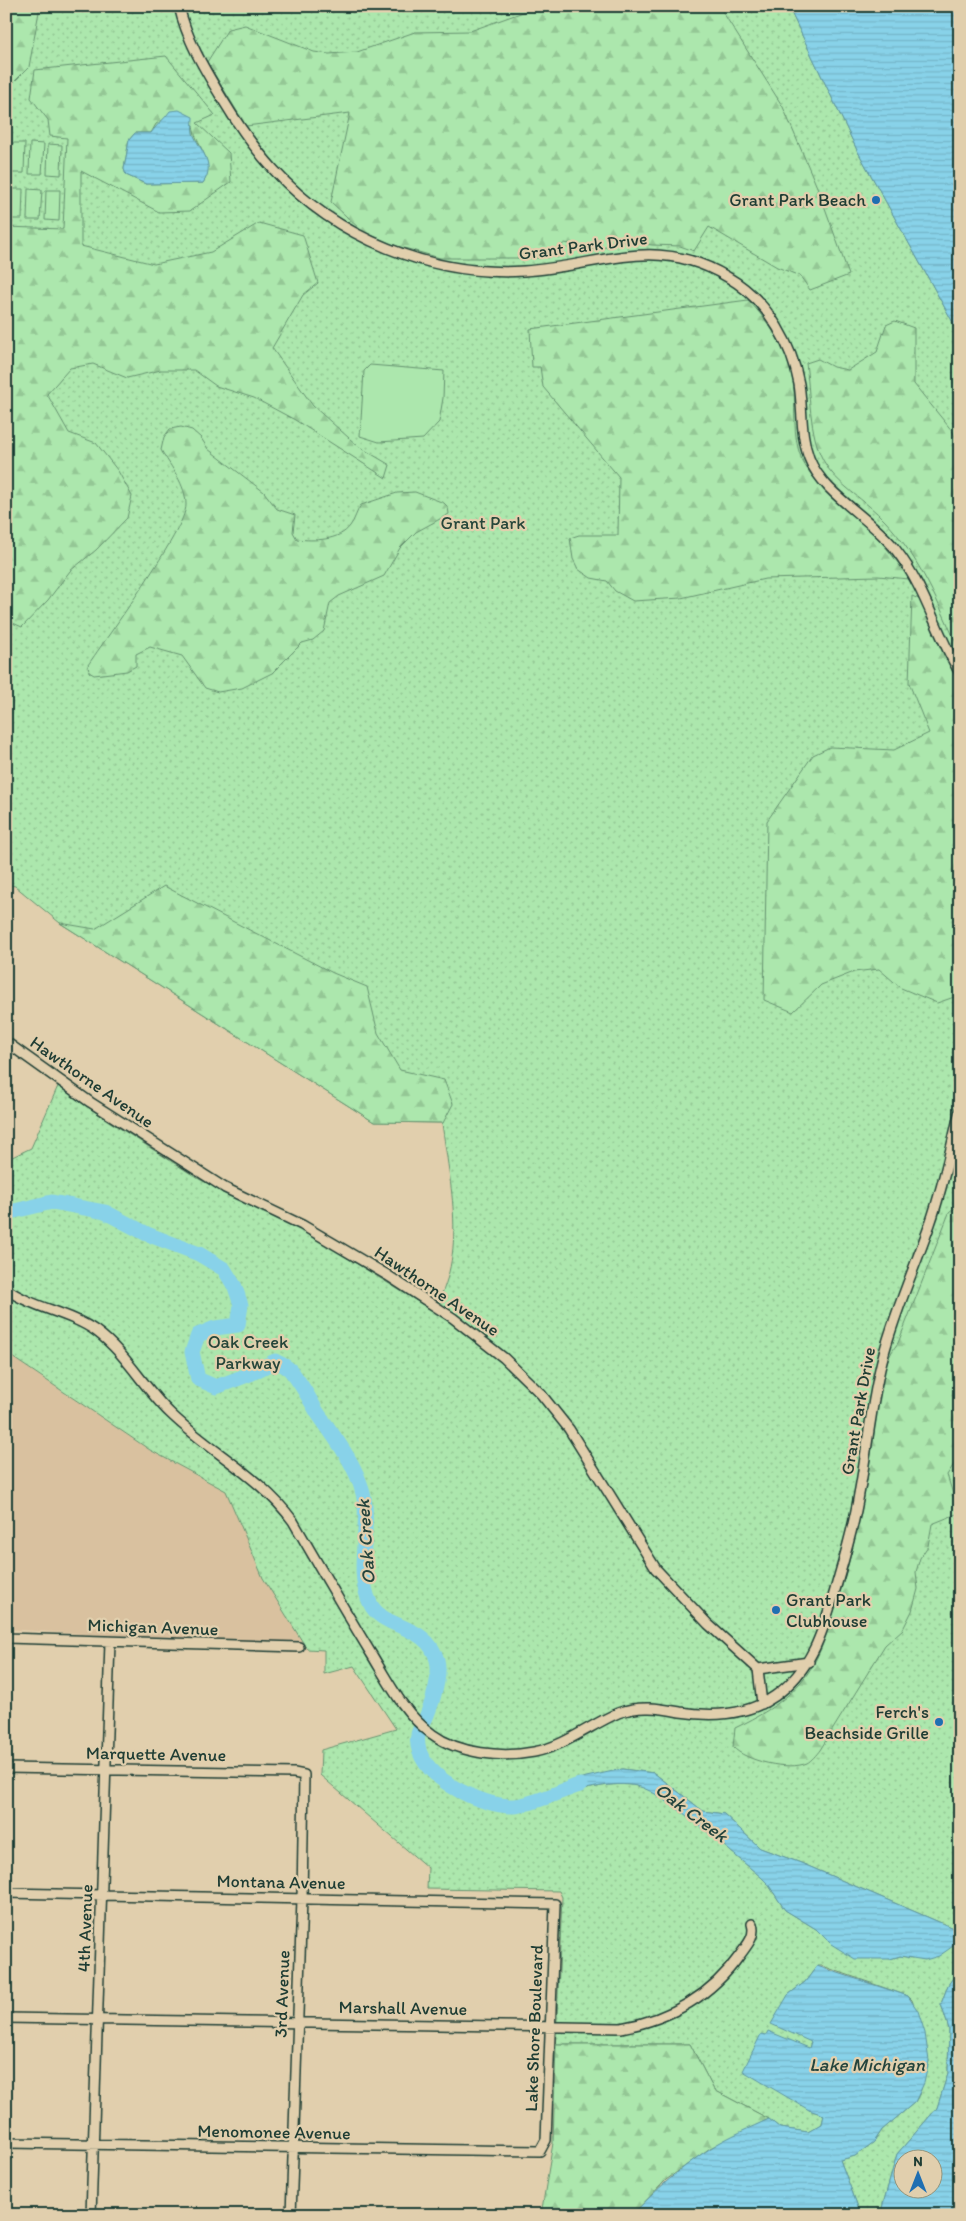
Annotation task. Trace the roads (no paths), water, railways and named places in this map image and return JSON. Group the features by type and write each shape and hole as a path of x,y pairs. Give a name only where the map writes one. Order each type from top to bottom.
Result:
{"street":[{"name":"Grant Park Drive","path":"179,6 189,40 237,122 256,149 276,172 305,199 331,219 360,236 395,251 434,262 496,272 547,268 643,253 667,254 693,260 716,270 752,294 782,334 793,362 799,384 804,444 811,462 823,480 895,549 913,575 949,656 960,673"},
{"name":"Hawthorne Avenue","path":"6,1042 90,1102 225,1188 323,1236 407,1287 467,1328 504,1358 541,1394 569,1429 656,1569 708,1624 758,1669"},
{"name":"Grant Park Drive","path":"6,1288 98,1332 118,1351 158,1401 177,1420 274,1497 293,1521 396,1694 430,1733 458,1746 492,1754 508,1755 551,1748 628,1710 655,1708 713,1715 743,1711 762,1704 797,1678 809,1662 824,1627 855,1516 876,1387 884,1351 902,1296 931,1222 960,1110"},
{"name":"Michigan Avenue","path":"6,1638 299,1647"},
{"name":"4th Avenue","path":"91,2215 110,1642"},
{"path":"762,1704 758,1669 809,1662"},
{"name":"Marquette Avenue","path":"6,1768 294,1773 304,1775"},
{"name":"3rd Avenue","path":"291,2215 302,1899 304,1775"},
{"name":"Montana Avenue","path":"6,1893 555,1904"},
{"name":"Lake Shore Boulevard","path":"540,2151 546,2140 555,1904"},
{"name":"Marshall Avenue","path":"6,2018 622,2028 657,2020 674,2013 694,2001 725,1974 751,1939 752,1924"},
{"name":"Menomonee Avenue","path":"6,2143 294,2149 540,2151"}],"water":[{"path":"788,6 960,6 960,335 857,150"},
{"path":"179,110 193,117 193,133 208,163 207,176 203,183 146,184 126,175 124,169 129,140 135,133 151,133 170,111"},
{"path":"622,1769 654,1773 703,1811 724,1814 760,1848 801,1863 960,1931 960,1938 954,1937 956,1944 939,1956 925,1960 900,1956 890,1959 855,1959 831,1944 816,1929 785,1910 768,1884 761,1877 682,1812 649,1791 637,1786 618,1784 589,1788 561,1796 561,1789 573,1780"},
{"name":"Lake Michigan","path":"817,1966 908,1996 918,2011 925,2033 929,2061 924,2083 915,2102 882,2130 874,2142 855,2156 840,2160 861,2215 632,2215 689,2163 740,2132 769,2119 780,2128 808,2132 822,2124 824,2115 809,2110 743,2071 761,2034 766,2035 768,2031 809,2048 811,2042 771,2024 788,1995 805,1982"},
{"name":"Lake Michigan","path":"960,1968 960,2215 884,2215 882,2208 894,2165 894,2198 944,2198 944,2148 902,2148 937,2108 948,2073 949,2029 941,2004 948,1985"}],"waterway":[{"name":"Oak Creek","path":"6,1213 52,1202 105,1212 147,1234 199,1254 224,1269 235,1287 241,1305 238,1325 215,1328 198,1335 192,1352 198,1379 216,1387 250,1374 275,1361 283,1365 298,1380 347,1456 354,1468 363,1492 366,1517 363,1567 366,1591 370,1603 376,1612 384,1618 424,1639 432,1648 437,1660 438,1673 434,1695 418,1735 419,1750 426,1763 437,1776 468,1795 501,1805 515,1806 540,1800 580,1785"}],"place":[{"name":"Grant Park Beach","path":"876,200"},
{"name":"Grant Park Clubhouse","path":"776,1610"},
{"name":"Ferch's Beachside Grille","path":"939,1722"}],"park label":[{"name":"Grant Park","path":"483,523"},
{"name":"Oak Creek Parkway","path":"248,1352"}]}
